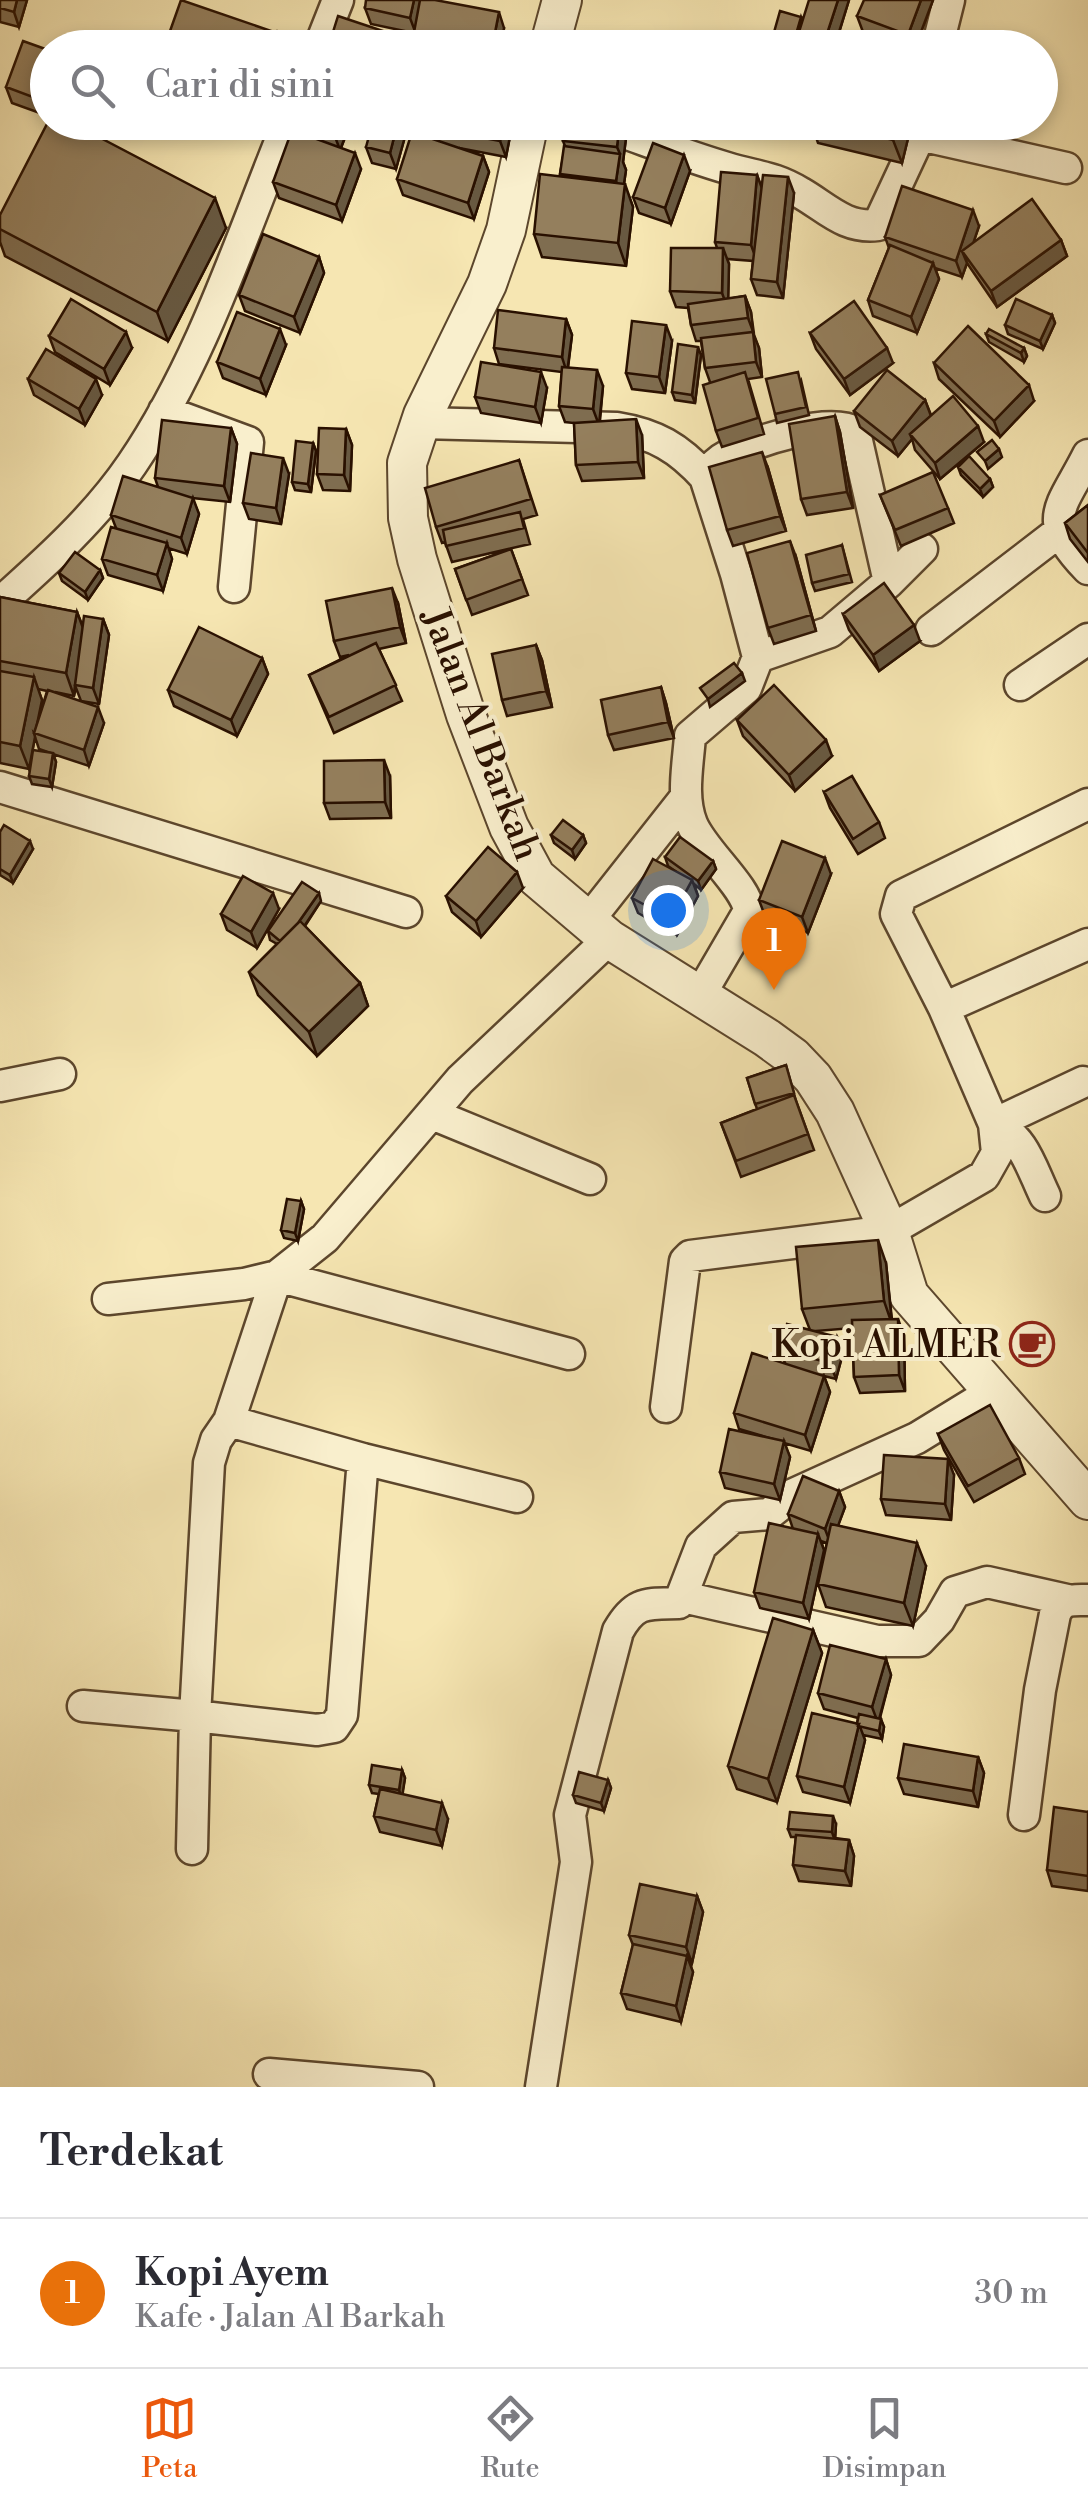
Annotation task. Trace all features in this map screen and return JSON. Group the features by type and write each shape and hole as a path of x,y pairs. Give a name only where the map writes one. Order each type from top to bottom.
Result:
{"street":[{"path":"326,30 338,0"},
{"path":"554,30 562,0"},
{"path":"942,30 949,0"},
{"path":"0,603 41,568 132,466 188,367 281,140"},
{"name":"Jalan Al Barkah","path":"525,140 506,230 487,284 420,423 407,464 408,518 417,558 466,715 509,827 536,877 598,930 794,1057 813,1078 835,1112 888,1231 908,1295 1088,1500"},
{"path":"645,140 731,170 766,176 802,193 830,214 864,227 878,224 916,140"},
{"path":"962,140 1066,168"},
{"path":"164,411 248,442 234,588"},
{"path":"420,423 617,428 645,433 664,440 705,477 758,657 746,688 690,736 685,798 693,827 748,903 748,912 700,995"},
{"path":"705,477 730,454 811,429 846,426 856,432 860,444 889,582"},
{"path":"1088,458 1057,512 1066,547 1088,569"},
{"path":"930,630 1060,530"},
{"path":"758,657 830,632 922,549"},
{"path":"1020,684 1088,639"},
{"path":"0,787 406,912"},
{"path":"108,1299 244,1284 277,1276 325,1238 460,1080 598,930 685,798"},
{"path":"666,1407 685,1261 690,1256 888,1231 984,1176 997,1153 994,1124 944,1008 896,914 901,896 1088,804"},
{"path":"944,1008 1088,944"},
{"path":"0,1086 60,1074"},
{"path":"994,1124 1083,1082"},
{"path":"432,1114 590,1179"},
{"path":"994,1124 1012,1132 1022,1145 1045,1196"},
{"path":"277,1276 569,1354"},
{"path":"192,1849 209,1462 216,1440 230,1421 277,1276"},
{"path":"541,2087 576,1862 570,1815 618,1632 629,1611 645,1604 679,1603 702,1546 733,1517 769,1514 794,1494 917,1438 992,1392"},
{"path":"230,1421 517,1497"},
{"path":"82,1706 317,1730 334,1727 342,1716 363,1459"},
{"path":"683,1597 877,1642 919,1641 939,1620 955,1592 987,1582 1078,1600"},
{"path":"1024,1815 1055,1614 1059,1605 1078,1600"},
{"path":"269,2074 418,2087"}],"building":[{"path":"0,0 17,0 14,12 0,8"},
{"path":"181,0 268,30 170,30"},
{"path":"366,0 414,0 410,18 365,8"},
{"path":"420,0 499,12 496,30 414,30"},
{"path":"809,0 838,0 828,30 800,30"},
{"path":"864,0 921,0 910,30 895,30 857,16"},
{"path":"780,11 801,17 797,30 775,30"},
{"path":"338,16 380,30 334,30"},
{"path":"23,41 30,44 30,96 6,87"},
{"path":"39,140 104,140 215,198 157,312 0,229 0,215"},
{"path":"288,140 319,140 355,153 336,205 273,182"},
{"path":"368,140 393,140 390,153 366,147"},
{"path":"409,140 436,140 483,156 468,203 397,179"},
{"path":"563,140 618,140 617,147"},
{"path":"653,143 684,155 665,208 633,197"},
{"path":"564,146 620,154 616,181 560,174"},
{"path":"721,172 757,175 751,245 715,242"},
{"path":"540,174 625,184 618,243 534,234"},
{"path":"763,175 788,177 777,282 751,279"},
{"path":"902,186 973,210 956,261 885,237"},
{"path":"1032,199 1061,240 991,291 962,251"},
{"path":"263,234 319,257 294,317 239,295"},
{"path":"890,245 933,263 911,317 868,300"},
{"path":"671,248 723,248 722,293 670,291"},
{"path":"745,296 748,318 691,325 688,304"},
{"path":"71,299 126,332 104,369 49,336"},
{"path":"1016,299 1052,315 1040,341 1005,325"},
{"path":"854,301 887,348 844,379 810,333"},
{"path":"498,310 566,319 562,357 494,348"},
{"path":"237,312 280,329 260,379 217,362"},
{"path":"632,321 666,325 659,377 626,373"},
{"path":"968,326 1029,385 994,421 934,363"},
{"path":"989,329 1024,348 1021,353 986,334"},
{"path":"753,332 756,362 705,368 701,338"},
{"path":"678,344 698,347 692,395 672,392"},
{"path":"46,349 96,379 79,409 28,379"},
{"path":"481,362 541,372 535,407 475,397"},
{"path":"562,367 597,370 593,409 559,406"},
{"path":"887,370 925,400 892,441 854,411"},
{"path":"745,372 758,418 716,431 703,385"},
{"path":"798,372 806,407 775,414 766,379"},
{"path":"953,396 978,426 935,463 910,434"},
{"path":"835,416 847,492 801,499 789,424"},
{"path":"636,419 638,462 576,465 574,423"},
{"path":"162,420 231,428 224,486 155,478"},
{"path":"319,428 346,429 344,475 317,474"},
{"path":"992,440 999,449 985,461 977,452"},
{"path":"296,441 313,443 308,484 292,482"},
{"path":"762,452 780,516 727,530 709,467"},
{"path":"251,453 283,458 276,508 243,503"},
{"path":"969,456 990,479 980,489 958,467"},
{"path":"519,460 531,499 436,527 425,488"},
{"path":"933,472 948,508 895,530 880,495"},
{"path":"123,476 193,498 181,538 111,515"},
{"path":"1088,505 1088,553 1065,523"},
{"path":"520,512 524,528 446,546 443,530"},
{"path":"111,527 167,543 157,575 102,559"},
{"path":"790,541 811,615 768,628 747,553"},
{"path":"842,545 849,574 812,583 806,555"},
{"path":"511,549 522,579 466,600 455,569"},
{"path":"75,552 100,570 85,592 59,573"},
{"path":"884,583 914,625 873,655 843,614"},
{"path":"392,588 400,627 334,641 326,601"},
{"path":"0,597 77,612 66,673 0,661"},
{"path":"84,616 103,619 93,688 75,685"},
{"path":"199,627 262,658 231,720 168,690"},
{"path":"376,643 396,685 329,717 309,675"},
{"path":"536,645 546,691 502,700 492,654"},
{"path":"734,663 742,673 708,699 700,688"},
{"path":"0,671 34,677 20,746 0,742"},
{"path":"774,685 826,740 789,775 737,720"},
{"path":"661,687 668,722 608,735 601,700"},
{"path":"48,690 98,707 84,750 34,733"},
{"path":"33,750 53,753 49,779 29,776"},
{"path":"384,760 385,802 324,803 324,761"},
{"path":"852,776 879,822 853,839 824,792"},
{"path":"563,820 583,835 572,850 551,835"},
{"path":"4,825 30,841 10,875 0,869 0,832"},
{"path":"680,837 713,861 698,881 665,857"},
{"path":"782,841 825,858 802,917 759,900"},
{"path":"488,847 517,872 476,921 446,896"},
{"path":"653,859 692,880 671,919 632,898"},
{"path":"243,876 273,893 251,932 221,914"},
{"path":"302,882 319,893 280,941 268,931"},
{"path":"300,921 360,983 309,1032 249,972"},
{"path":"786,1065 794,1093 755,1104 747,1078"},
{"path":"794,1095 808,1134 736,1161 721,1123"},
{"path":"287,1199 301,1201 295,1233 281,1230"},
{"path":"878,1240 884,1301 802,1309 796,1247"},
{"path":"898,1319 899,1375 854,1377 852,1320"},
{"path":"787,1324 837,1337 830,1363 780,1350"},
{"path":"752,1353 824,1376 805,1435 734,1413"},
{"path":"990,1405 1019,1458 968,1486 938,1434"},
{"path":"729,1429 784,1441 774,1484 720,1472"},
{"path":"884,1455 948,1459 945,1504 881,1499"},
{"path":"803,1476 839,1491 825,1529 788,1514"},
{"path":"769,1523 818,1534 803,1603 754,1592"},
{"path":"831,1524 917,1543 904,1603 818,1584"},
{"path":"773,1618 813,1630 768,1779 728,1766"},
{"path":"830,1645 886,1659 872,1707 818,1693"},
{"path":"812,1713 859,1724 844,1787 797,1776"},
{"path":"859,1714 881,1719 879,1731 858,1726"},
{"path":"904,1744 978,1757 973,1791 898,1778"},
{"path":"372,1765 402,1770 399,1790 369,1785"},
{"path":"579,1772 608,1780 601,1803 573,1795"},
{"path":"380,1789 442,1803 436,1830 374,1816"},
{"path":"1054,1807 1088,1812 1088,1876 1047,1870"},
{"path":"790,1812 833,1816 832,1832 788,1829"},
{"path":"796,1835 849,1840 845,1871 793,1865"},
{"path":"640,1884 697,1896 686,1947 629,1935"},
{"path":"633,1944 687,1956 676,2006 621,1993"}],"place":[{"name":"Kopi Ayem","path":"774,990"},
{"name":"Kopi ALMER","path":"1032,1344"}]}
